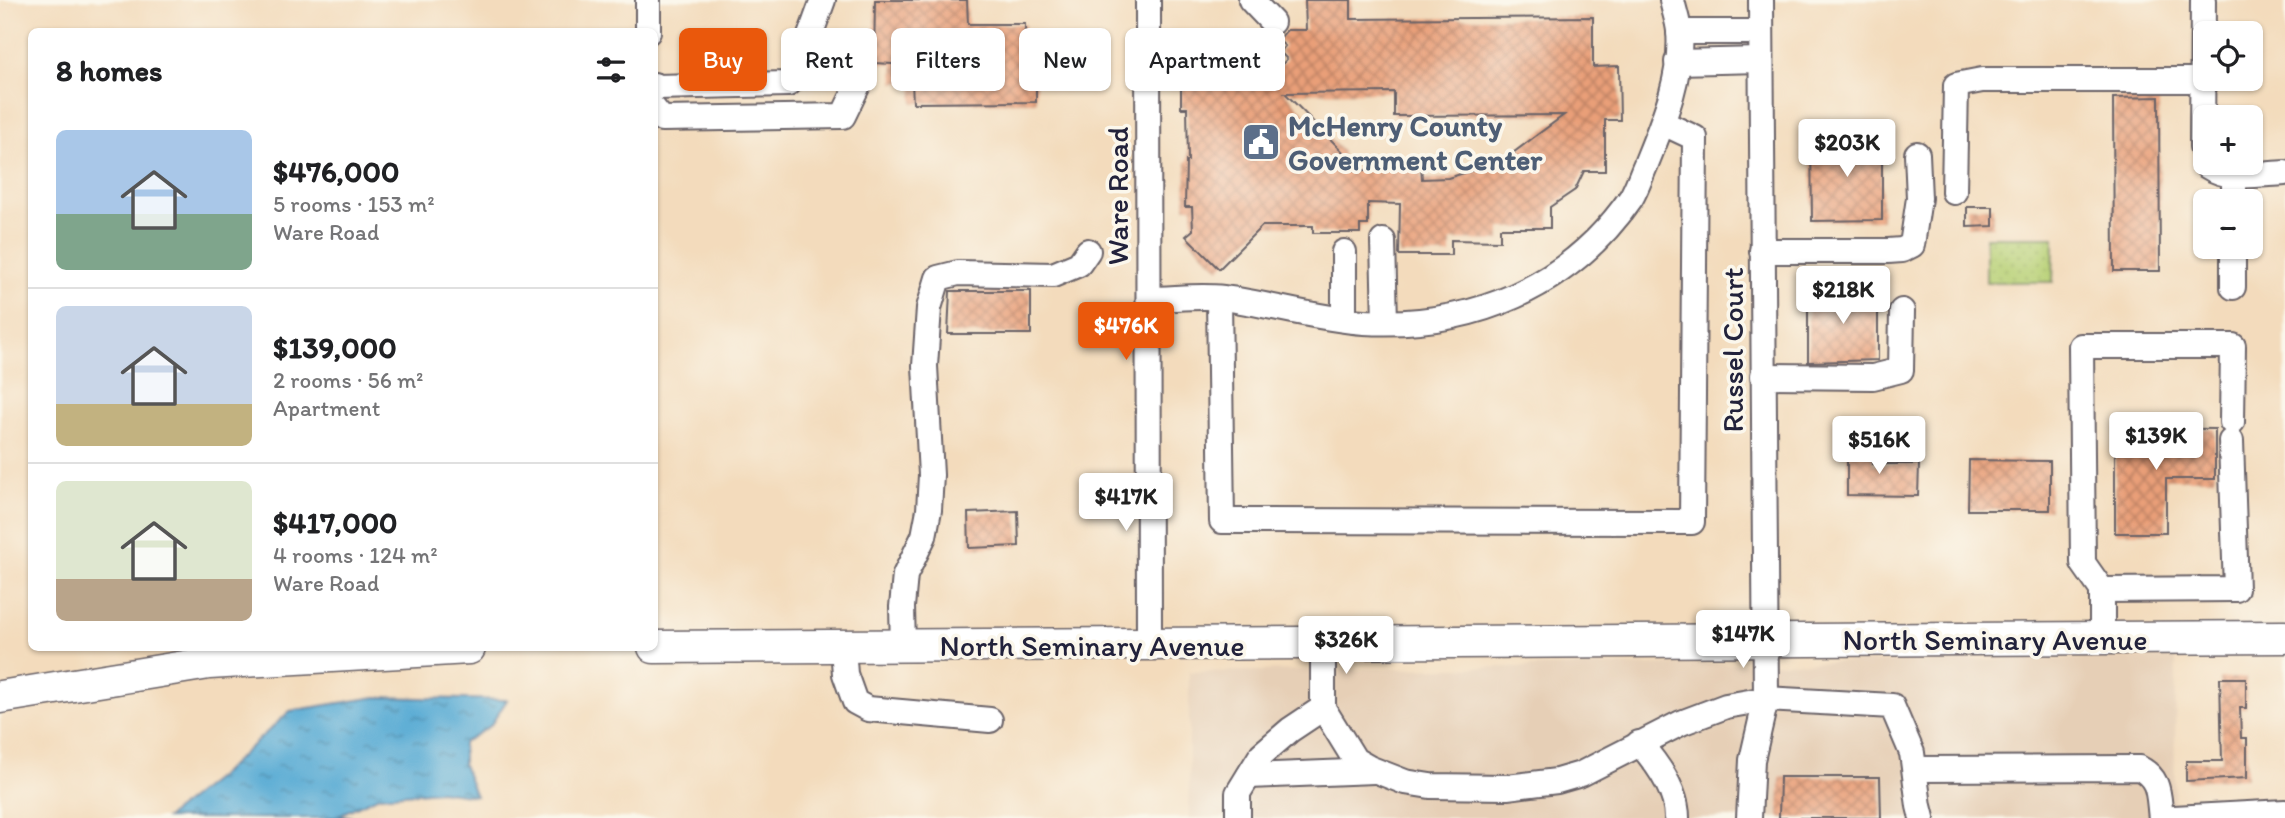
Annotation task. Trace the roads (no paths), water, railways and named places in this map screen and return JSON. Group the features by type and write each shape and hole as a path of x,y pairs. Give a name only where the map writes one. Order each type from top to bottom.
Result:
{"main road":[{"name":"North Seminary Avenue","path":"658,647 2285,637"},
{"path":"0,696 209,663 417,651"}],"street":[{"path":"648,0 648,28"},
{"path":"658,87 788,84 796,77 823,0"},
{"name":"Ware Road","path":"1148,0 1149,645"},
{"path":"1251,0 1272,22"},
{"path":"1149,299 1219,298 1344,319 1408,323 1452,316 1500,302 1539,285 1587,250 1632,197 1663,123 1677,62 1679,32 1672,0"},
{"name":"Russel Court","path":"1749,818 1752,760 1766,699 1761,0"},
{"path":"2202,21 2203,0"},
{"path":"1679,32 1761,32"},
{"path":"1677,62 1761,60"},
{"path":"1954,192 1956,85 1982,80 2193,80"},
{"path":"658,114 662,119 843,116 855,91"},
{"path":"1219,298 1222,521 1692,522 1695,138 1663,123"},
{"path":"1762,251 1895,251 1912,245 1919,198 1917,155"},
{"path":"2263,174 2285,173"},
{"path":"2234,175 2234,189"},
{"path":"1383,241 1385,322"},
{"path":"903,646 905,575 924,536 929,510 931,475 925,366 929,308 939,278 958,273 1053,275 1079,264 1088,251"},
{"path":"1344,252 1344,319"},
{"path":"2233,259 2233,287"},
{"path":"1763,376 1873,377 1902,370 1902,311"},
{"path":"2102,590 2236,589 2233,346 2081,346 2083,563 2102,590 2102,638"},
{"path":"1323,644 1323,708 1355,760 1405,782 1430,786 1507,787 1557,781 1581,774 1681,723 1726,706 1766,699 1892,706 1912,753 1922,818"},
{"path":"843,647 845,674 855,702 868,709 990,720"},
{"path":"1247,818 1238,818 1238,793 1262,754 1290,730 1323,708"},
{"path":"1639,743 1664,776 1677,807 1677,818"},
{"path":"1914,769 2139,768 2149,773 2156,782 2161,818"},
{"path":"1249,776 1376,771"},
{"path":"2174,818 2285,812"}],"water":[{"path":"376,697 507,700 490,726 463,743 463,765 476,796 440,791 379,796 339,815 359,818 166,818 218,777 290,711"}],"place":[{"name":"McHenry County Government Center","path":"1261,142"}]}
